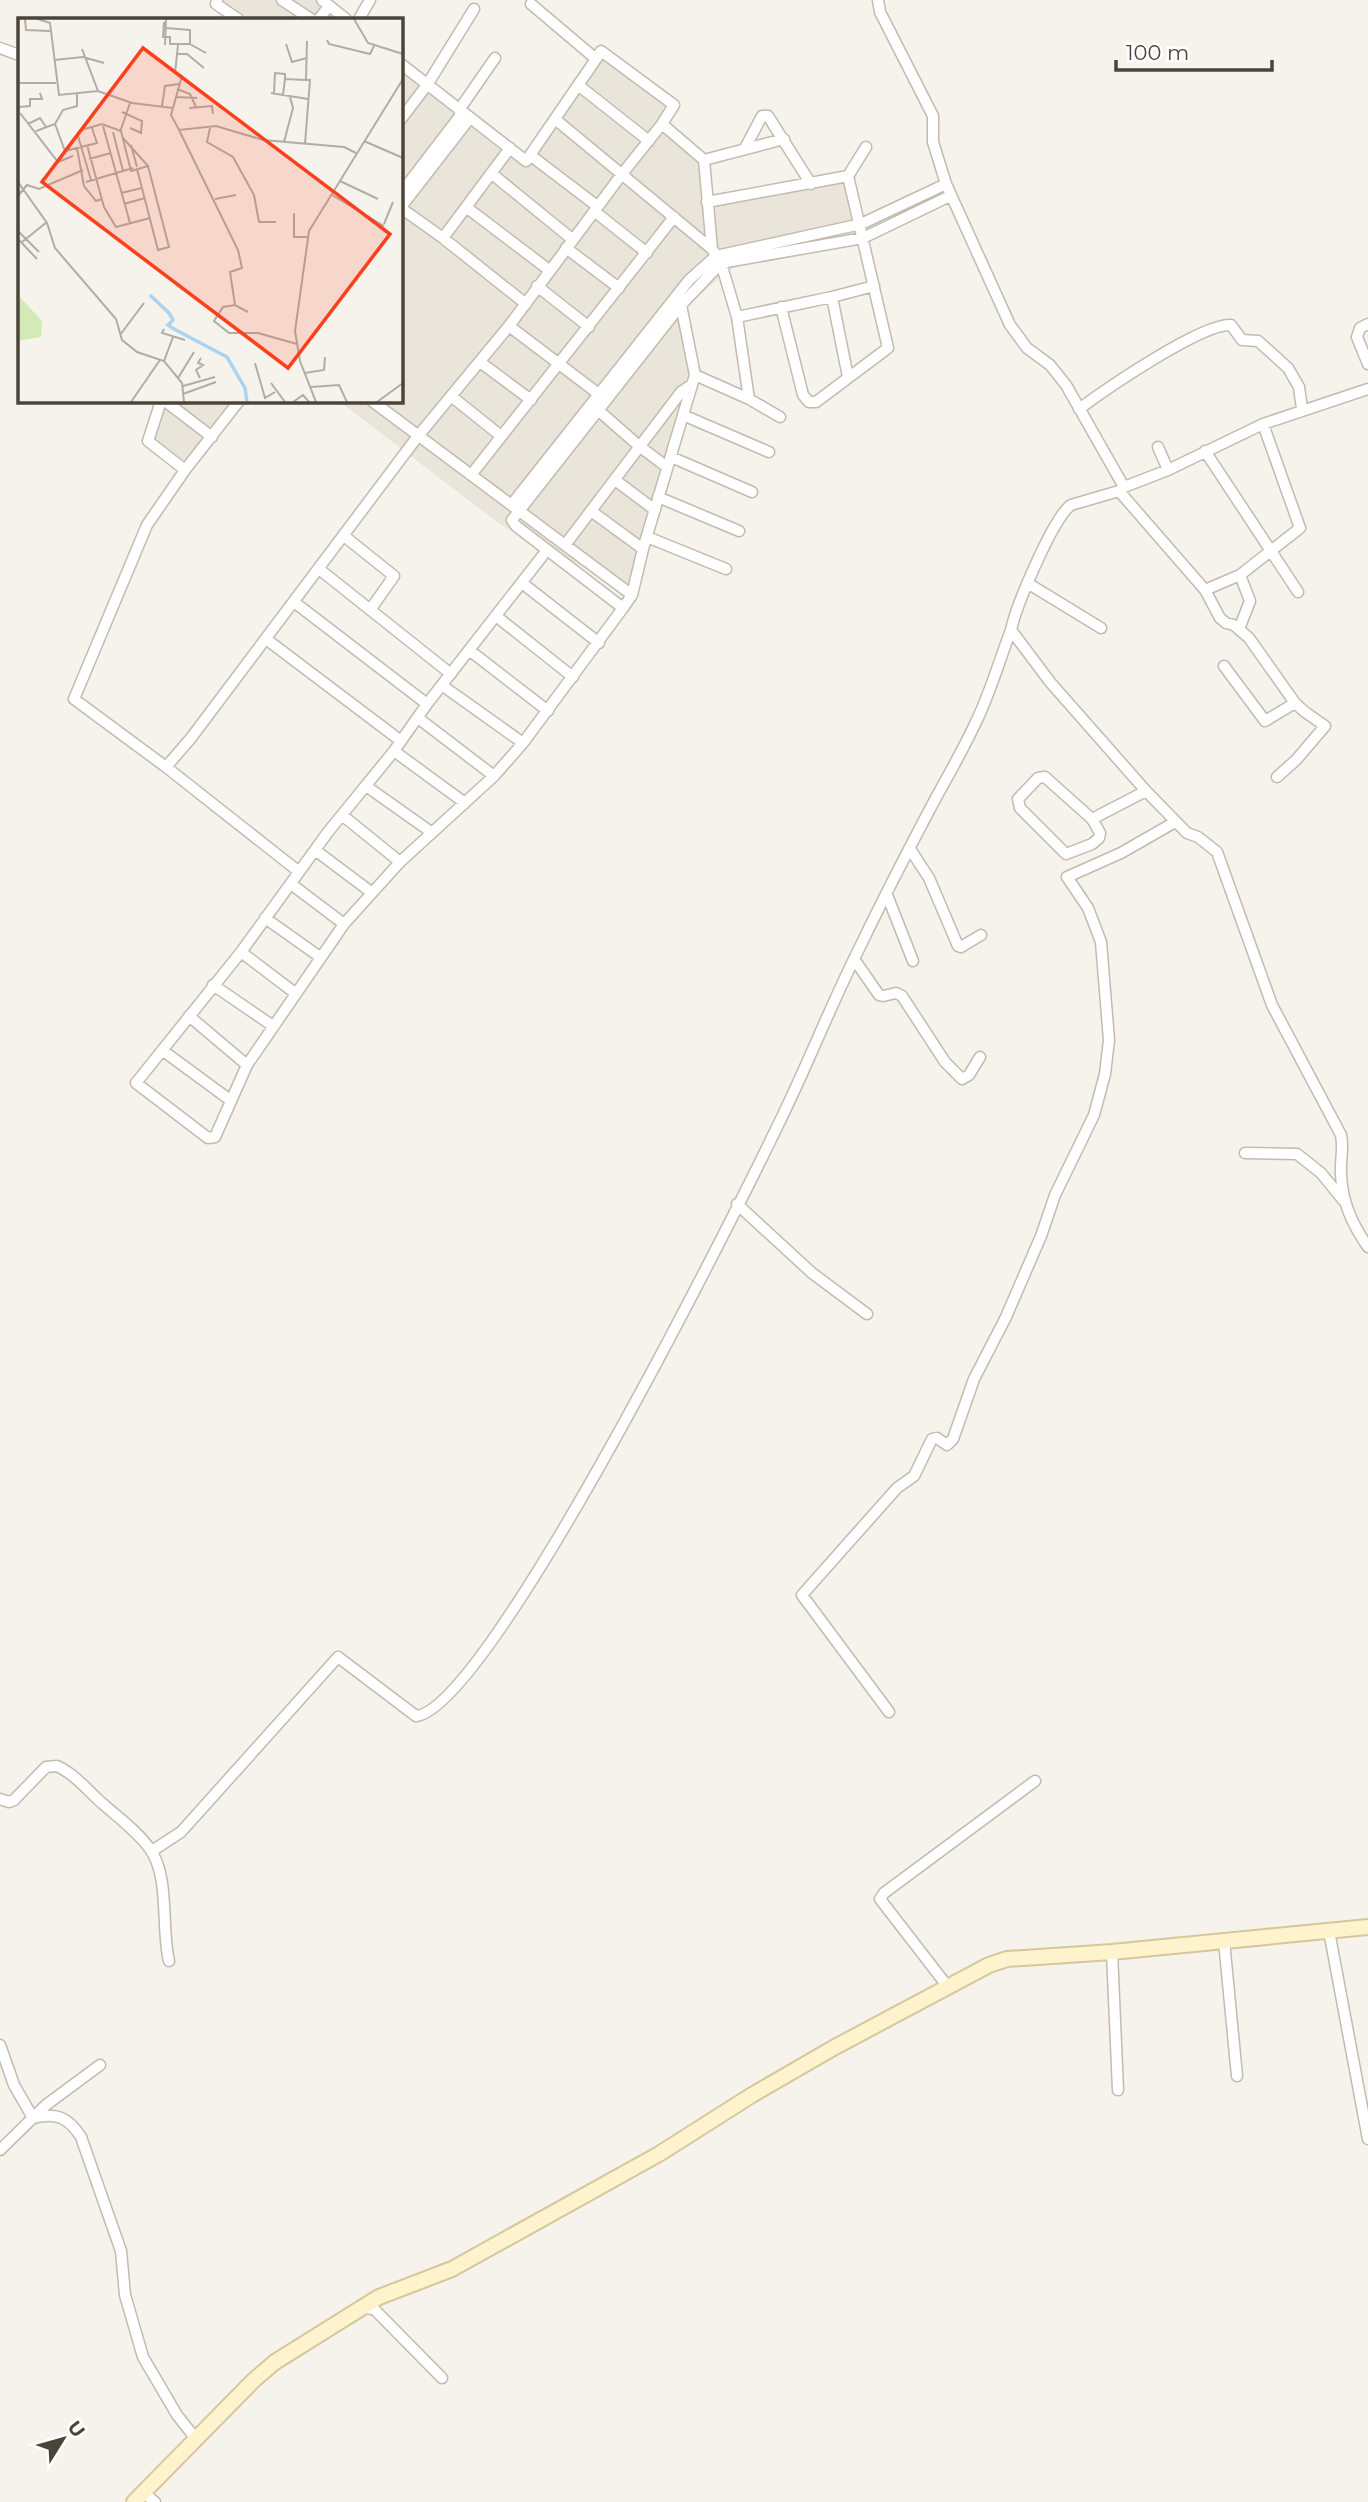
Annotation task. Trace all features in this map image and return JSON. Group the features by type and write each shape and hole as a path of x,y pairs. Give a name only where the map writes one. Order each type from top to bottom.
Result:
{"main road":[{"path":"139,2497 275,2361 379,2297 452,2269 510,2237 659,2154 752,2095 835,2047 989,1965 1007,1959 1112,1952 1368,1927"}],"street":[{"path":"217,0 216,4 237,18"},
{"path":"282,0 309,18"},
{"path":"360,18 370,0"},
{"path":"878,0 880,12 933,116 933,142 950,196 1010,325 1027,348 1050,365 1066,385 1121,489 1205,590 1220,618 1249,638 1295,703 1325,726 1296,760 1277,777"},
{"path":"325,3 345,18"},
{"path":"531,4 596,59"},
{"path":"402,118 427,85 474,9"},
{"path":"0,48 18,55"},
{"path":"166,767 191,738 418,436 526,304 674,105 601,51 526,161 402,65"},
{"path":"402,206 464,113 495,58"},
{"path":"578,85 649,141"},
{"path":"402,191 464,113"},
{"path":"745,148 765,114 784,139 811,184"},
{"path":"555,119 674,217 716,256"},
{"path":"662,124 704,160 707,202 716,256 737,317 749,399"},
{"path":"704,160 784,139"},
{"path":"781,307 803,395 809,402 816,402 888,348 848,176 866,147"},
{"path":"443,237 510,148"},
{"path":"530,155 647,253"},
{"path":"491,173 619,288"},
{"path":"707,202 848,176"},
{"path":"623,608 512,520 516,507 600,395 689,281 716,256 860,224 946,184"},
{"path":"516,507 598,410 716,256 863,238 950,196"},
{"path":"466,207 549,270"},
{"path":"402,208 526,304"},
{"path":"471,475 674,217"},
{"path":"537,286 589,327"},
{"path":"737,317 832,298 874,286"},
{"path":"832,298 848,377"},
{"path":"547,550 427,704 394,751 298,871 241,952 136,1083 208,1138 215,1137 247,1065 344,924 400,862 494,776 523,743 632,595 654,510 695,375 681,305"},
{"path":"1079,409 1104,390 1193,337 1223,324 1231,325 1242,340 1258,341 1288,368 1299,387 1302,409"},
{"path":"1368,324 1360,328 1357,337 1368,364"},
{"path":"509,326 600,395"},
{"path":"480,362 531,400"},
{"path":"695,375 749,399 780,417"},
{"path":"565,545 681,392 690,386"},
{"path":"152,1851 181,1832 338,1657 416,1716 425,1714 452,1690 470,1669 518,1602 592,1480 669,1343 779,1125 854,959 976,722 1047,540 1064,510 1071,505 1168,470 1263,424 1368,389"},
{"path":"451,396 501,436"},
{"path":"163,402 148,441 185,470"},
{"path":"164,402 212,437"},
{"path":"373,402 632,595"},
{"path":"233,403 212,437 185,470 147,525 74,699 298,871"},
{"path":"598,410 639,446 669,462 752,492"},
{"path":"683,415 769,452"},
{"path":"1205,590 1240,575 1300,528 1263,424"},
{"path":"1158,447 1168,470"},
{"path":"1205,451 1298,592"},
{"path":"615,480 654,510"},
{"path":"658,497 739,531"},
{"path":"591,511 643,550"},
{"path":"344,536 394,576 370,610"},
{"path":"647,537 726,569"},
{"path":"319,569 451,674"},
{"path":"1239,629 1250,601 1240,575"},
{"path":"522,583 599,643"},
{"path":"1029,584 1101,628"},
{"path":"294,602 427,704"},
{"path":"496,617 573,677"},
{"path":"1011,630 1050,682 1146,791 1187,833 1211,845 1222,862 1272,1005 1341,1135 1343,1144 1340,1173 1344,1200 1352,1224 1368,1247"},
{"path":"266,639 401,741"},
{"path":"469,650 548,711"},
{"path":"1224,666 1265,721 1295,703"},
{"path":"443,686 523,743"},
{"path":"418,718 494,776"},
{"path":"394,751 465,803"},
{"path":"1045,777 1092,819 1100,833 1099,838 1092,845 1066,854 1020,808 1018,799 1038,778 1045,777"},
{"path":"366,786 431,832"},
{"path":"1092,819 1146,791"},
{"path":"342,815 400,862"},
{"path":"888,1712 802,1595 897,1488 914,1476 932,1439 937,1438 947,1445 953,1439 974,1379 1006,1317 1041,1236 1055,1195 1094,1115 1105,1074 1109,1040 1104,956 1088,908 1067,877 1121,853 1175,822"},
{"path":"910,849 929,878 958,946 961,947 981,934"},
{"path":"315,850 371,892"},
{"path":"291,884 344,924"},
{"path":"887,895 913,961"},
{"path":"265,918 320,957"},
{"path":"241,952 295,993"},
{"path":"854,959 879,995 896,993 902,996 945,1062 962,1079 981,1057"},
{"path":"213,985 273,1026"},
{"path":"189,1016 247,1065"},
{"path":"162,1051 230,1100"},
{"path":"1244,1153 1297,1154 1321,1173 1344,1200"},
{"path":"737,1204 812,1273 867,1314"},
{"path":"0,1799 9,1802 14,1800 46,1767 57,1766 76,1779 135,1832 152,1851 161,1879 165,1946 169,1961"},
{"path":"948,1987 880,1899 884,1893 1035,1781"},
{"path":"1329,1931 1368,2139"},
{"path":"1224,1941 1237,2076"},
{"path":"1112,1952 1118,2090"},
{"path":"0,2045 14,2085 33,2118"},
{"path":"0,2150 66,2089 100,2065"},
{"path":"33,2118 51,2115 65,2118 81,2137 121,2251 125,2295 141,2351 177,2415 196,2439"},
{"path":"363,2307 375,2310 442,2378"},
{"path":"139,2497 155,2502"}],"shaded area":[{"path":"213,0 328,0 351,18 226,18 212,9"},
{"path":"596,56 621,66 668,105 667,123 707,163 707,198 852,172 860,221 728,270 682,311 696,368 686,385 630,587 619,586 501,525 340,402 402,402 402,59 524,155"},
{"path":"161,402 241,402 187,467 147,440"}]}
